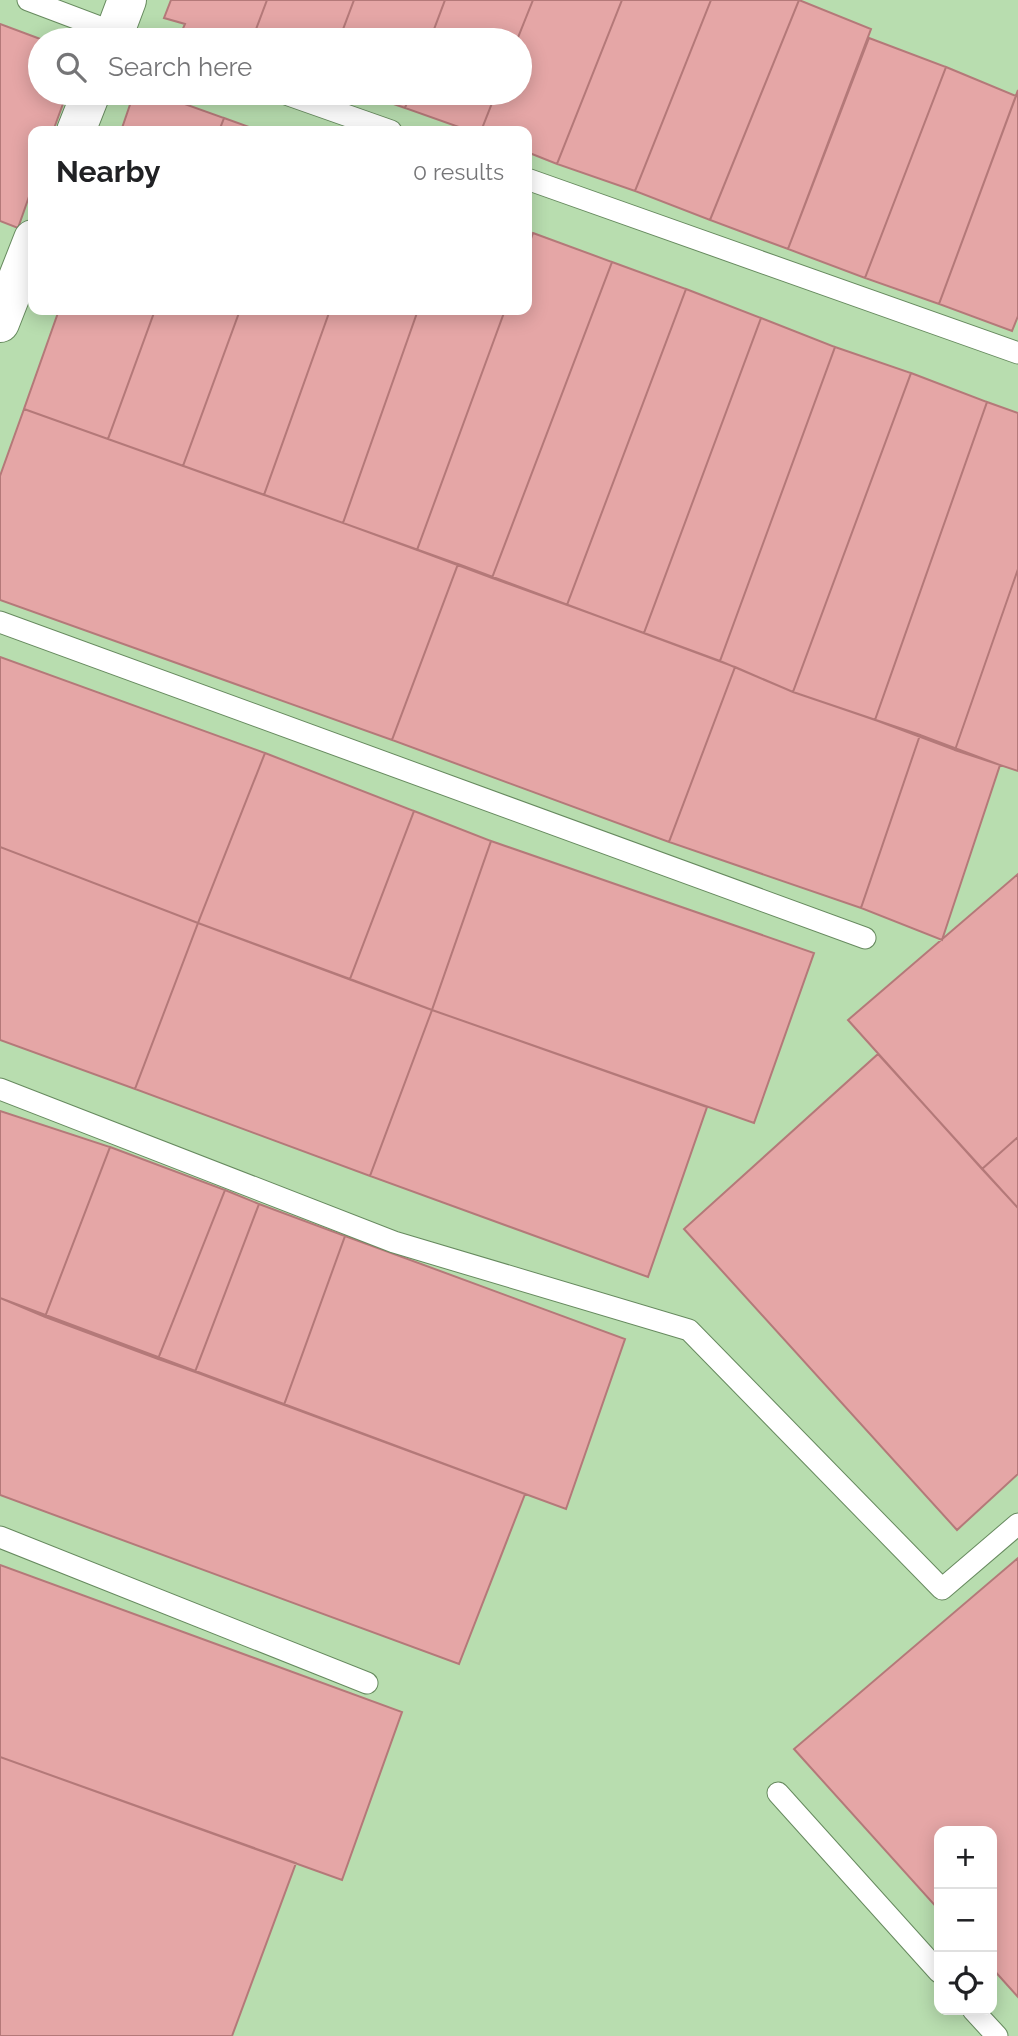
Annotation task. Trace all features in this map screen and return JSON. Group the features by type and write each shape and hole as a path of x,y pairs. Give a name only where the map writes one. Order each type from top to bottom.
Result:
{"street":[{"path":"78,126 86,105"},
{"path":"0,323 28,252"}],"lane":[{"path":"28,0 122,28"},
{"path":"316,105 377,126"},
{"path":"532,181 1018,353"},
{"path":"0,622 865,938"},
{"path":"0,1089 394,1242 689,1330 942,1589 1018,1524"},
{"path":"0,1537 367,1683"},
{"path":"778,1793 934,1966"},
{"path":"977,2015 996,2036"}],"building":[{"path":"171,0 267,0 256,28 183,28 185,24 164,18"},
{"path":"267,0 354,0 344,28 256,28"},
{"path":"354,0 445,0 434,28 344,28"},
{"path":"445,0 533,0 522,28 434,28"},
{"path":"533,0 622,0 557,164 532,154 532,126 483,126 491,105 532,105 532,28 522,28"},
{"path":"622,0 711,0 635,191 557,164"},
{"path":"711,0 799,0 710,220 635,191"},
{"path":"799,0 871,29 788,249 710,220"},
{"path":"0,24 28,34 28,105 63,105 55,126 28,126 28,199 18,228 0,221"},
{"path":"869,38 946,67 865,278 788,249"},
{"path":"946,67 1016,96 939,304 865,278"},
{"path":"1018,90 1018,316 1012,331 939,304"},
{"path":"130,105 188,105 224,118 221,126 123,126"},
{"path":"406,105 491,105 483,126 456,126 405,108"},
{"path":"224,118 246,126 221,126"},
{"path":"533,233 612,262 492,578 417,550 503,315 532,315"},
{"path":"612,262 686,289 567,605 492,578"},
{"path":"686,289 761,318 644,633 567,605"},
{"path":"57,315 153,315 108,439 24,409"},
{"path":"153,315 238,315 183,466 108,439"},
{"path":"238,315 328,315 264,495 183,466"},
{"path":"328,315 416,315 343,523 264,495"},
{"path":"416,315 503,315 417,550 343,523"},
{"path":"761,318 835,347 720,661 644,633"},
{"path":"835,347 911,373 793,692 720,661"},
{"path":"911,373 987,402 875,720 793,692"},
{"path":"987,402 1018,413 1018,569 955,750 875,720"},
{"path":"24,409 458,564 392,740 0,600 0,476"},
{"path":"458,564 735,667 669,842 392,740"},
{"path":"1018,569 1018,771 955,750"},
{"path":"0,657 265,753 198,923 0,847"},
{"path":"735,667 793,692 920,735 861,908 669,842"},
{"path":"920,735 1000,765 942,940 861,908"},
{"path":"265,753 414,811 350,979 198,923"},
{"path":"414,811 491,841 432,1010 350,979"},
{"path":"491,841 814,953 754,1123 432,1010"},
{"path":"0,847 198,923 135,1089 0,1040"},
{"path":"1018,874 1018,1137 982,1169 848,1020"},
{"path":"198,923 432,1010 370,1176 135,1089"},
{"path":"432,1010 707,1107 648,1277 370,1176"},
{"path":"878,1054 1018,1208 1018,1474 957,1530 684,1229"},
{"path":"0,1111 110,1147 45,1317 0,1298"},
{"path":"1018,1137 1018,1208 982,1169"},
{"path":"110,1147 225,1190 158,1359 45,1317"},
{"path":"225,1190 259,1204 195,1372 158,1359"},
{"path":"259,1204 345,1236 284,1405 195,1372"},
{"path":"345,1236 625,1339 566,1509 284,1405"},
{"path":"0,1298 525,1494 459,1664 0,1495"},
{"path":"1018,1558 1018,1997 997,1974 997,1826 934,1826 934,1904 794,1749"},
{"path":"0,1565 402,1712 342,1880 0,1757"},
{"path":"0,1757 296,1863 232,2036 0,2036"}]}
